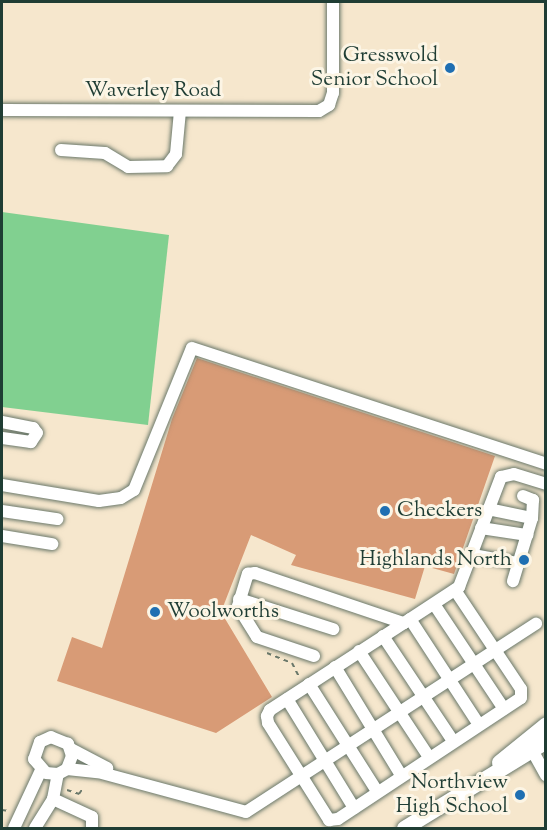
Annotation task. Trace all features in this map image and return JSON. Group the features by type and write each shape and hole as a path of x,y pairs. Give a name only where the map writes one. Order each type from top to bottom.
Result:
{"main road":[{"path":"479,780 546,724"},
{"path":"404,828 546,741"}],"street":[{"name":"Waverley Road","path":"2,110 304,113 325,109 332,99 333,2"},
{"path":"61,150 105,153 128,167 166,166 176,154 180,111"},
{"path":"2,485 99,501 121,498 134,490 192,348 335,393 379,412 546,464"},
{"path":"2,422 33,428 37,433 31,442 2,438"},
{"path":"455,590 521,689 521,698 326,824 268,723 270,710 455,590 472,555 501,477 514,474 546,484"},
{"path":"513,581 532,518 533,500 523,496"},
{"path":"488,509 532,518"},
{"path":"2,511 57,519"},
{"path":"482,528 527,535"},
{"path":"2,536 52,544"},
{"path":"472,555 518,563"},
{"path":"314,656 259,640 247,623 239,599 246,576 255,573 407,621 479,725"},
{"path":"239,599 333,629"},
{"path":"434,604 504,709"},
{"path":"14,828 41,770 34,753 45,738 63,740 71,750 87,761 139,781 246,812 536,624"},
{"path":"383,636 453,741"},
{"path":"359,651 429,757"},
{"path":"335,667 401,775"},
{"path":"307,686 377,791"},
{"path":"287,699 354,808"},
{"path":"35,828 53,799 71,750"},
{"path":"532,750 546,775"},
{"path":"41,770 60,776 139,781"},
{"path":"53,799 92,817 92,828"}],"path":[{"path":"268,644 267,654 292,663 307,686"},
{"path":"60,776 79,794 83,788"}],"green space":[{"path":"2,212 169,235 148,425 2,407"}],"building":[{"path":"197,358 495,456 454,574 425,566 415,599 291,565 296,555 251,535 221,612 272,697 216,733 57,681 72,637 102,648 172,419"}],"place":[{"name":"Gresswold Senior School","path":"450,68"},
{"name":"Checkers","path":"385,511"},
{"name":"Highlands North","path":"524,560"},
{"name":"Woolworths","path":"155,612"},
{"name":"Northview High School","path":"520,795"}]}
